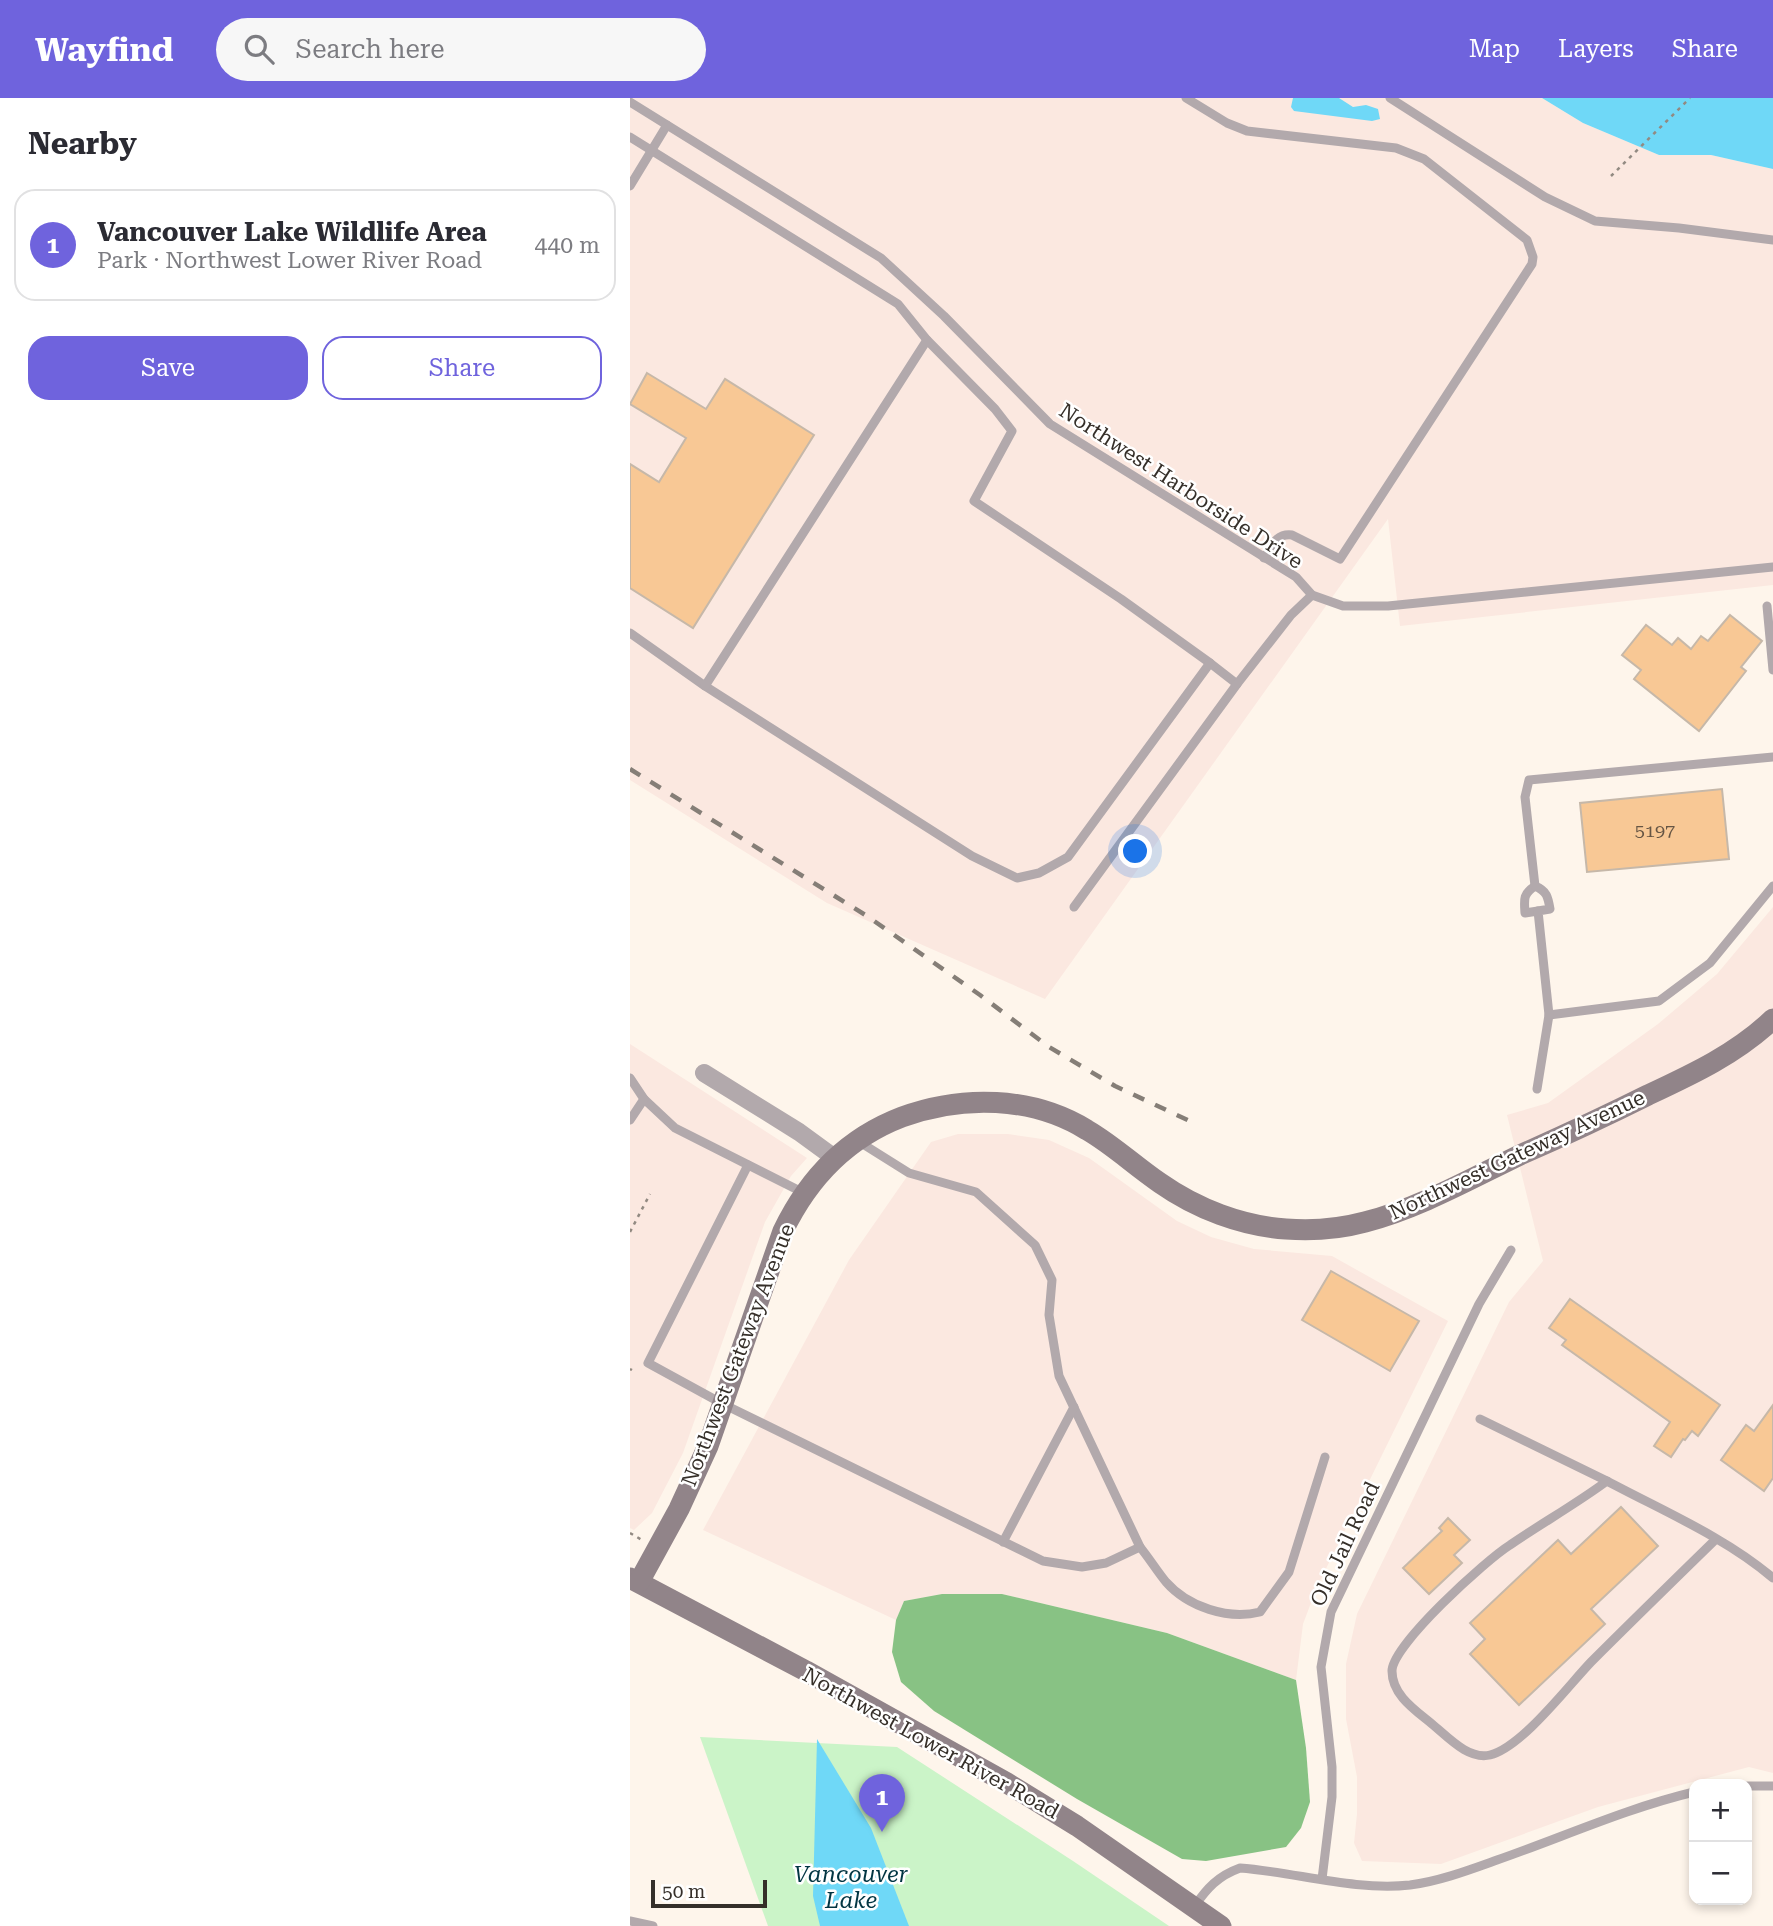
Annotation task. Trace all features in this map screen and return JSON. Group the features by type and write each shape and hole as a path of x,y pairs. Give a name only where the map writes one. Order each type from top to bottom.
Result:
{"street":[{"name":"Northwest Gateway Avenue","path":"634,1580 697,1471 783,1231 804,1193 857,1140 877,1127 912,1113 947,1104 1001,1102 1022,1105 1059,1116 1086,1128 1186,1200 1237,1220 1262,1226 1311,1230 1365,1222 1409,1207 1717,1062 1773,1019"},
{"path":"704,1073 799,1132 836,1159"},
{"name":"Northwest Lower River Road","path":"634,1580 806,1671 1007,1783 1077,1826 1221,1926"}],"lane":[{"path":"1186,98 1227,123 1247,131 1396,148 1424,159 1527,240 1533,257 1532,264 1340,559 1292,535 1283,534 1264,558"},
{"path":"1390,98 1545,197 1595,221 1773,240"},
{"name":"Northwest Harborside Drive","path":"630,102 881,258 944,316 1050,424 1296,578 1312,595 1343,606 1388,606 1773,567"},
{"path":"630,186 667,125"},
{"path":"630,137 898,304 927,340 995,409 1012,431 974,501 1121,599 1237,684"},
{"path":"705,686 927,340"},
{"path":"1074,907 1237,684 1291,615 1312,595"},
{"path":"1767,606 1773,670"},
{"path":"630,633 705,686 972,856 1017,878 1039,873 1068,857 1210,663"},
{"path":"1535,886 1525,797 1529,780 1773,757"},
{"path":"1535,886 1548,896 1550,909 1525,912 1523,898 1535,886"},
{"path":"1549,1015 1659,1001 1710,963 1773,886"},
{"path":"1537,1090 1549,1015 1538,911"},
{"path":"630,1078 644,1099 675,1128 804,1193"},
{"path":"630,1120 644,1099"},
{"path":"857,1140 909,1173 975,1192 1035,1245 1052,1280 1049,1315 1059,1376 1140,1547 1168,1584 1196,1605 1229,1615 1260,1612 1289,1572 1325,1457"},
{"path":"748,1165 648,1363 723,1404 1043,1562 1082,1567 1106,1563 1140,1547"},
{"name":"Old Jail Road","path":"1322,1878 1332,1797 1332,1767 1321,1667 1331,1612 1479,1304 1511,1250"},
{"path":"1003,1542 1074,1407"},
{"path":"1480,1419 1607,1481 1715,1539 1753,1561 1773,1578"},
{"path":"1607,1481 1507,1546 1440,1607 1406,1643 1394,1662 1392,1671 1396,1689 1411,1706 1464,1751 1490,1755 1521,1737 1715,1539"},
{"path":"1752,1786 1773,1786"},
{"path":"1194,1906 1209,1885 1225,1873 1240,1868 1381,1886 1410,1885 1438,1879 1534,1847 1641,1806 1689,1793"},
{"path":"630,1921 653,1926"}],"path":[{"path":"1611,176 1690,98"},
{"path":"630,1232 650,1194"}],"shaded area":[{"path":"630,98 1542,98 1583,123 1659,155 1711,155 1773,169 1773,585 1400,626 1388,519 1045,999 827,903 630,780"},
{"path":"1773,907 1773,1773 1749,1767 1704,1779 1689,1779 1689,1783 1598,1807 1441,1864 1362,1861 1354,1843 1357,1777 1346,1719 1346,1664 1357,1614 1509,1302 1543,1261 1507,1115 1548,1103 1658,1024 1717,974"},
{"path":"630,1044 807,1158 791,1176 765,1222 683,1453 652,1513 634,1530 630,1528"},
{"path":"958,1134 1008,1134 1049,1140 1089,1158 1177,1221 1211,1237 1254,1249 1332,1256 1448,1321 1317,1587 1303,1624 1296,1680 1167,1633 1002,1594 942,1594 904,1601 896,1620 703,1530 849,1260 931,1142"}],"green space":[{"path":"942,1594 1002,1594 1167,1633 1296,1680 1306,1748 1310,1802 1301,1828 1286,1847 1206,1861 1182,1859 1077,1799 934,1711 901,1682 892,1652 896,1620 904,1601"},
{"path":"700,1737 897,1747 1169,1926 768,1926"}],"water":[{"path":"1293,98 1339,98 1353,107 1366,105 1378,109 1380,119 1372,121 1294,111 1291,107"},
{"path":"1542,98 1773,98 1773,169 1711,155 1659,155 1583,123"},
{"name":"Vancouver Lake","path":"817,1739 871,1828 909,1926 820,1926 813,1896"}],"building":[{"path":"647,373 706,409 725,379 814,435 693,628 630,588 630,464 659,482 686,438 630,404"},
{"path":"1730,615 1762,641 1741,667 1746,671 1699,731 1634,679 1641,670 1622,655 1646,625 1672,645 1678,638 1691,649 1701,636 1708,641"},
{"path":"1722,789 1729,859 1587,872 1580,803"},
{"path":"1331,1271 1419,1321 1390,1371 1302,1320"},
{"path":"1570,1299 1720,1405 1698,1436 1692,1431 1671,1457 1654,1446 1670,1422 1562,1345 1566,1340 1549,1328"},
{"path":"1773,1405 1773,1478 1764,1491 1721,1460 1746,1425 1754,1431"},
{"path":"1621,1507 1658,1546 1591,1609 1605,1624 1519,1705 1470,1654 1485,1639 1470,1623 1558,1540 1571,1554"},
{"path":"1448,1518 1470,1540 1454,1555 1462,1563 1429,1594 1403,1568 1442,1531 1439,1528"}],"railway":[{"path":"630,769 867,916 1049,1047 1115,1086 1194,1123"}],"place":[{"name":"Vancouver Lake Wildlife Area","path":"882,1832"}]}
